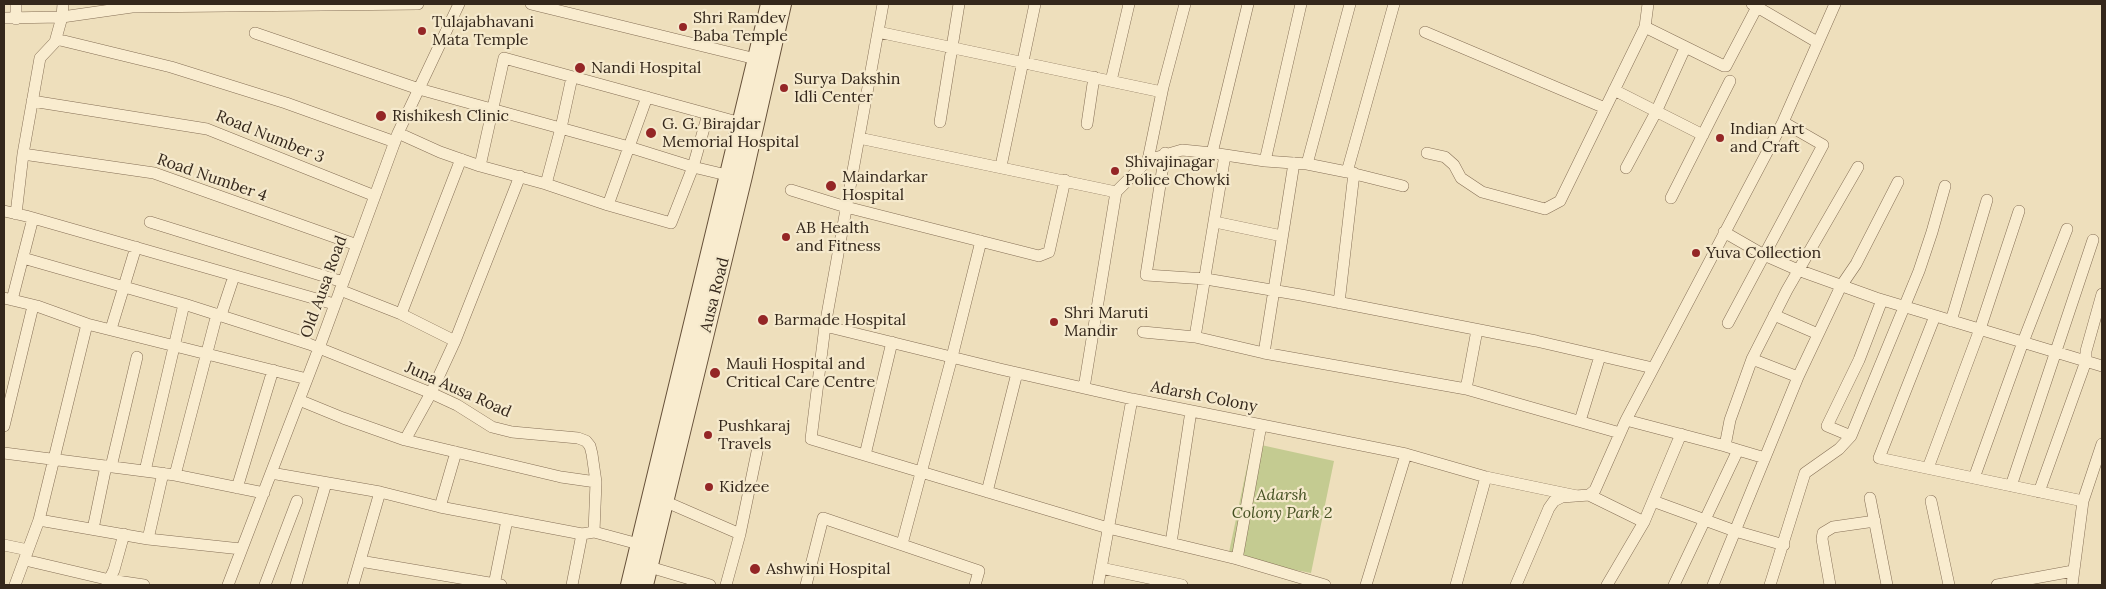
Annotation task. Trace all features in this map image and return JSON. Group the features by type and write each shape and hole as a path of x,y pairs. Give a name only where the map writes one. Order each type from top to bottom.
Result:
{"main road":[{"path":"629,585 642,564 736,177 740,123 769,4"},
{"name":"Ausa Road","path":"646,546 664,501 736,177 783,4"},
{"path":"642,564 645,585"}],"street":[{"path":"16,4 10,19 62,17 99,8 132,5 418,4"},
{"path":"16,214 23,154 40,58 56,39 62,17 63,4"},
{"name":"Old Ausa Road","path":"228,585 397,138 459,4"},
{"path":"531,4 756,60"},
{"path":"884,4 824,326 811,439 1108,528 1237,559 1325,585"},
{"path":"940,122 959,4"},
{"path":"1001,166 1035,4"},
{"path":"1111,81 1129,4"},
{"path":"1148,160 1162,92 1185,4"},
{"path":"1212,153 1248,4"},
{"path":"1264,161 1301,4"},
{"path":"1307,164 1350,4"},
{"path":"1339,303 1351,173 1394,4"},
{"path":"1427,153 1445,157 1454,165 1461,178 1482,192 1545,209 1560,201 1645,28 1648,4"},
{"path":"1516,585 1554,500 1562,497 1583,495 1595,490 1626,420 1783,122 1835,4"},
{"path":"1645,28 1715,64 1726,66 1754,6 1817,42"},
{"path":"878,32 1162,92"},
{"path":"1425,32 1605,108"},
{"path":"255,33 419,90 561,128 693,167 736,177"},
{"path":"56,39 171,67 480,166 520,176 608,206 672,224 693,167 708,114"},
{"path":"1626,168 1656,112 1685,48"},
{"path":"480,166 504,58 740,123"},
{"path":"546,184 572,77"},
{"path":"1087,124 1094,77"},
{"path":"1671,198 1730,81"},
{"path":"1614,90 1703,135"},
{"path":"608,206 647,97"},
{"name":"Road Number 3","path":"32,101 207,129 375,196"},
{"path":"1728,323 1823,145 1783,122"},
{"path":"858,138 1001,166 1116,192"},
{"path":"1084,388 1116,192 1148,160 1182,150 1212,153 1264,161 1307,164 1403,186"},
{"name":"Road Number 4","path":"23,154 154,174 357,245"},
{"path":"1165,154 1146,275 1206,279 1339,303 1477,330 1653,368"},
{"path":"1195,337 1225,155"},
{"path":"401,314 460,159"},
{"path":"1264,353 1294,163"},
{"path":"1725,446 1730,420 1752,359 1798,270 1858,167"},
{"path":"405,440 431,393 455,341 520,176"},
{"path":"791,190 846,207 1039,256 1049,252 1065,180"},
{"path":"1713,585 1798,377 1841,286 1856,264 1898,182"},
{"path":"1770,585 1806,473 1839,449 1851,436 1919,271 1944,186"},
{"path":"1951,321 1986,200"},
{"path":"4,211 334,304"},
{"path":"1928,468 1980,329 2019,211"},
{"path":"33,218 23,258 8,299 87,324 175,344 307,379"},
{"path":"150,222 341,286 455,341"},
{"path":"1215,222 1282,236"},
{"path":"1974,478 2023,342 2067,229"},
{"path":"1724,232 1764,255 1841,286 1904,307 2102,366"},
{"path":"2011,486 2093,240"},
{"path":"902,544 981,241"},
{"path":"111,329 136,247"},
{"name":"Juna Ausa Road","path":"23,258 219,314 319,348 431,393 457,405 492,427 512,432 578,438 586,441 590,446 592,454 596,482 588,533 572,585"},
{"path":"148,539 219,314 234,276"},
{"path":"2039,492 2086,361 2086,351 2102,294"},
{"path":"1851,436 1827,426 1859,360 1882,300"},
{"path":"145,471 184,304"},
{"path":"4,426 33,306"},
{"path":"1774,315 1818,334"},
{"path":"1935,316 1879,458 2083,501"},
{"path":"15,585 39,520 87,324"},
{"name":"Adarsh Colony","path":"824,326 1132,399 1406,454 1486,476 1583,495 1644,522"},
{"path":"1466,389 1477,330"},
{"path":"1143,332 1195,337 1264,353 1466,389 1620,433"},
{"path":"865,455 892,342"},
{"path":"1580,421 1600,356"},
{"path":"93,529 137,357"},
{"path":"1752,359 1798,377"},
{"path":"1859,360 1879,368"},
{"path":"237,488 273,370"},
{"path":"987,492 1017,373"},
{"path":"1098,585 1132,399"},
{"path":"299,400 405,440 561,476 596,482"},
{"path":"1171,543 1191,411"},
{"path":"1626,420 1765,458"},
{"path":"1237,559 1261,425"},
{"path":"1612,584 1644,522 1681,434"},
{"path":"2072,585 2083,501 2102,444"},
{"path":"726,585 740,534 758,447"},
{"path":"1674,585 1738,450"},
{"path":"440,506 456,452"},
{"path":"4,453 169,474 264,493"},
{"path":"1366,585 1406,454"},
{"path":"270,473 380,492 507,520 588,533 646,546"},
{"path":"1456,585 1486,476"},
{"path":"296,585 326,482"},
{"path":"354,585 380,492"},
{"path":"1870,498 1887,585"},
{"path":"265,585 297,500"},
{"path":"664,501 740,534"},
{"path":"1653,501 1735,531 1784,545"},
{"path":"1930,501 1949,585"},
{"path":"806,585 823,518 979,570 975,585"},
{"path":"39,520 148,539 241,549"},
{"path":"360,561 497,585 507,520"},
{"path":"1830,585 1822,539 1823,533 1834,527 1875,521"},
{"path":"108,582 124,534"},
{"path":"4,545 26,555 108,582 144,585"},
{"path":"642,564 710,585"},
{"path":"1101,568 1182,585"},
{"path":"1996,585 2073,570"}],"green space":[{"name":"Adarsh Colony Park 2","path":"1252,443 1334,461 1311,573 1228,557"}],"place":[{"name":"Shri Ramdev Baba Temple","path":"683,27"},
{"name":"Tulajabhavani Mata Temple","path":"422,31"},
{"name":"Nandi Hospital","path":"580,68"},
{"name":"Surya Dakshin Idli Center","path":"784,88"},
{"name":"Rishikesh Clinic","path":"381,116"},
{"name":"G. G. Birajdar Memorial Hospital","path":"651,133"},
{"name":"Indian Art and Craft","path":"1720,138"},
{"name":"Shivajinagar Police Chowki","path":"1115,171"},
{"name":"Maindarkar Hospital","path":"831,186"},
{"name":"AB Health and Fitness","path":"786,237"},
{"name":"Yuva Collection","path":"1696,253"},
{"name":"Barmade Hospital","path":"763,320"},
{"name":"Shri Maruti Mandir","path":"1054,322"},
{"name":"Mauli Hospital and Critical Care Centre","path":"715,373"},
{"name":"Pushkaraj Travels","path":"708,435"},
{"name":"Kidzee","path":"709,487"},
{"name":"Ashwini Hospital","path":"755,569"}]}
